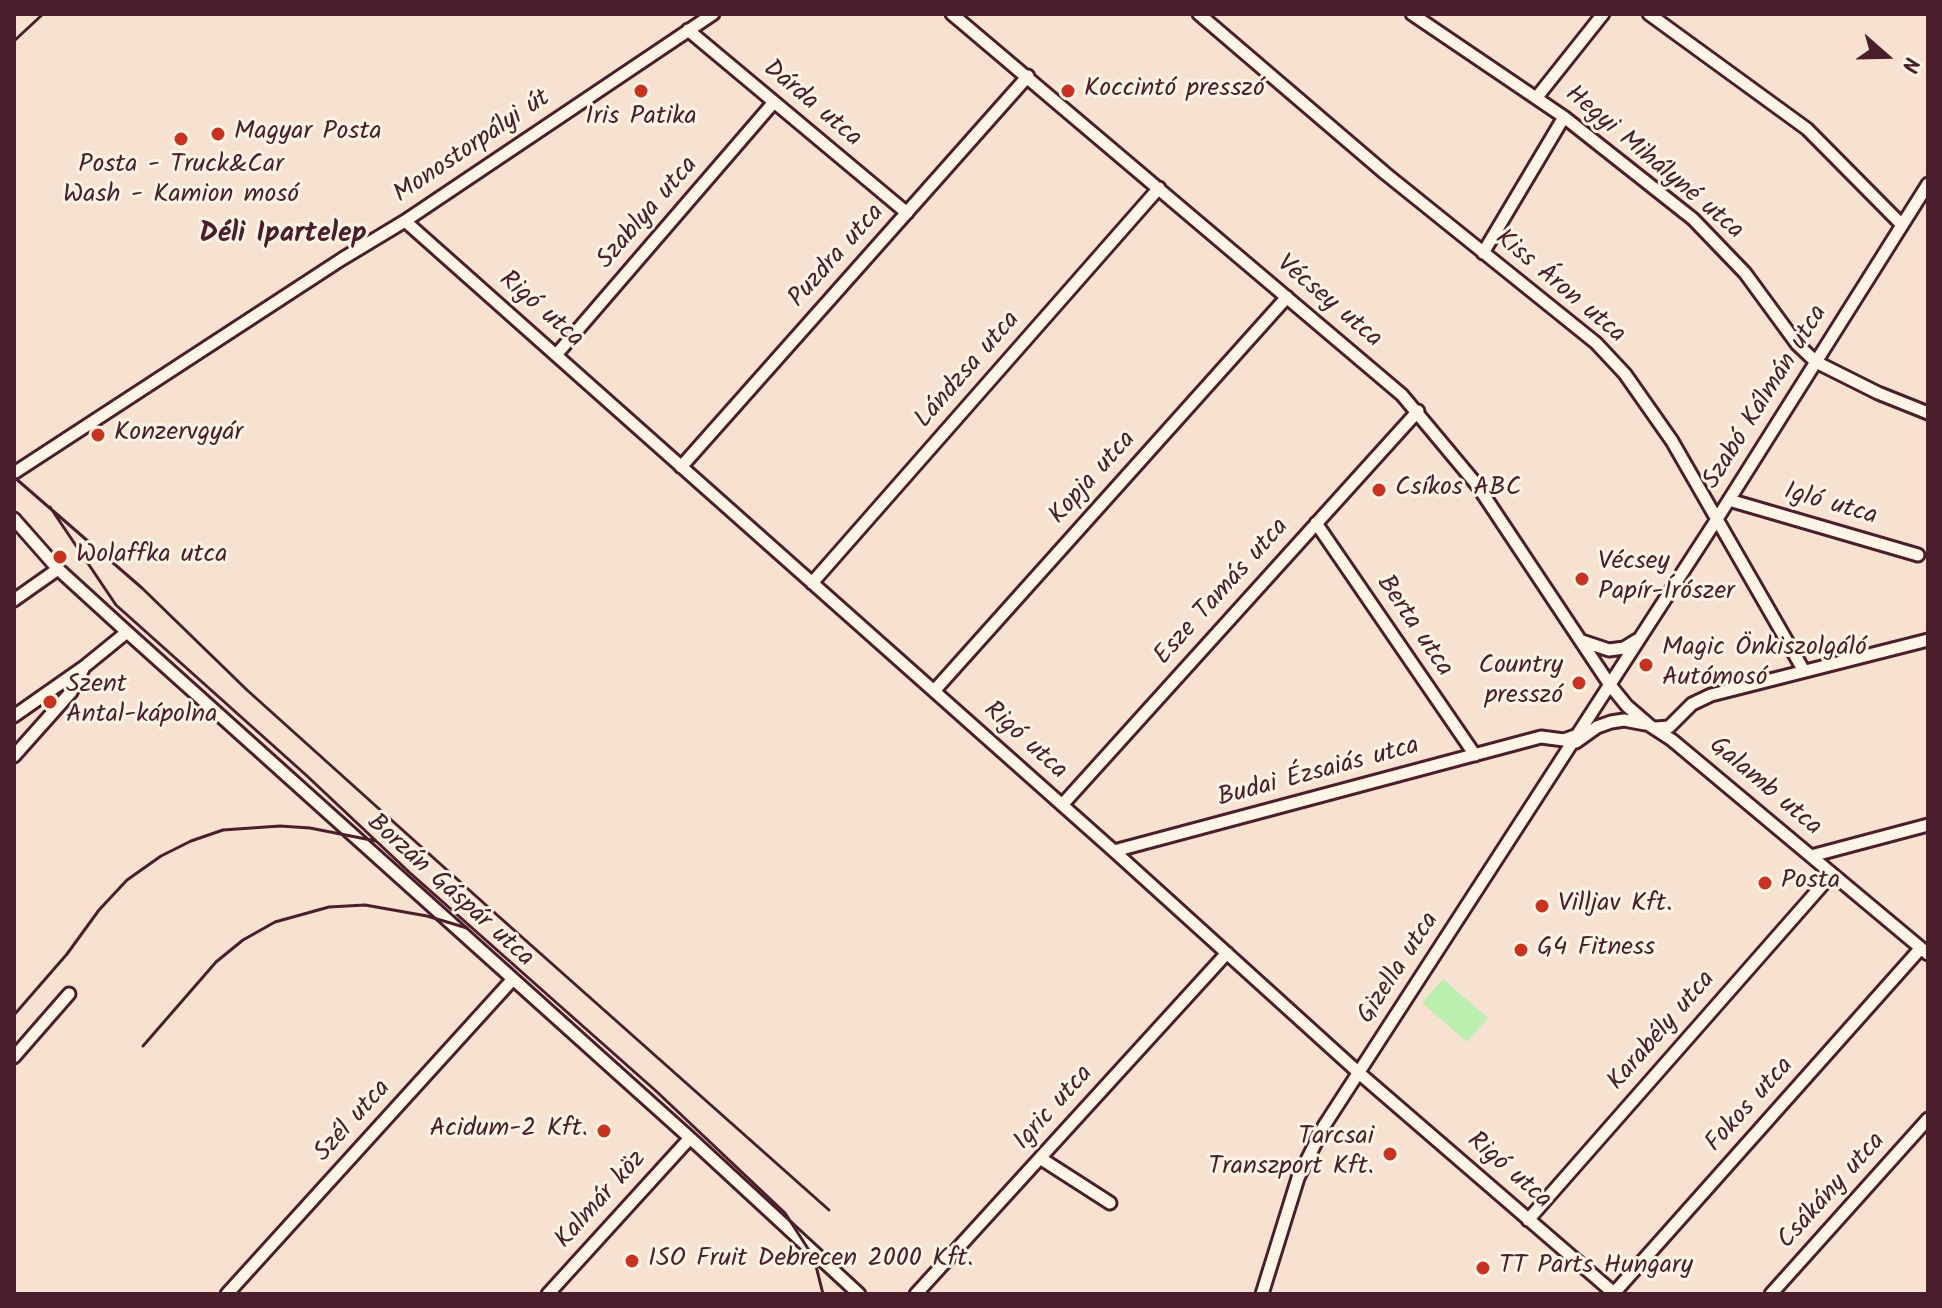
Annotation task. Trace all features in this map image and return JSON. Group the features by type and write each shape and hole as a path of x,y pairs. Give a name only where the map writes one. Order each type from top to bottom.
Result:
{"street":[{"name":"Monostorpályi út","path":"14,473 405,221 713,14"},
{"name":"Vécsey utca","path":"952,14 1418,411 1477,485 1610,685"},
{"name":"Kiss Áron utca","path":"1199,14 1386,174 1596,343 1625,374 1672,441 1804,671"},
{"name":"Hegyi Mihályné utca","path":"1412,14 1537,97 1693,219 1722,247 1765,298 1797,344 1816,362 1878,393 1928,413"},
{"path":"1537,97 1603,14"},
{"path":"1649,14 1807,129 1902,225"},
{"name":"Dárda utca","path":"688,30 907,213"},
{"name":"Puzdra utca","path":"681,467 1028,76"},
{"name":"Szablya utca","path":"556,355 774,102"},
{"path":"1483,253 1564,117"},
{"name":"Szabó Kálmán utca","path":"1610,685 1928,184"},
{"name":"Lándzsa utca","path":"812,583 1159,188"},
{"name":"Rigó utca","path":"405,221 1359,1073 1614,1294"},
{"name":"Kopja utca","path":"934,691 1287,297"},
{"name":"Esze Tamás utca","path":"1062,805 1418,411"},
{"name":"Igló utca","path":"1729,500 1918,555"},
{"name":"Borzán Gáspár utca","path":"14,519 58,569 859,1294"},
{"name":"Berta utca","path":"1316,523 1475,755"},
{"path":"14,600 58,569"},
{"path":"14,716 84,667 127,632"},
{"path":"1580,639 1599,649 1615,650 1624,648 1643,634"},
{"path":"1537,740 1556,747 1564,754 1597,727 1611,722 1624,720 1652,727 1669,727 1692,704 1711,695 1928,640"},
{"path":"14,756 71,692 84,667"},
{"name":"Galamb utca","path":"1610,685 1627,706 1680,746 1924,951"},
{"name":"Gizella utca","path":"1262,1294 1298,1178 1324,1126 1610,685"},
{"path":"1680,746 1676,733 1681,717"},
{"name":"Budai Ézsaiás utca","path":"1114,851 1475,755 1547,737 1564,740 1576,735"},
{"path":"1811,856 1928,825"},
{"name":"Karabély utca","path":"1528,1220 1832,874"},
{"name":"Fokos utca","path":"1614,1294 1924,951"},
{"name":"Igric utca","path":"916,1294 1227,953"},
{"name":"Szél utca","path":"227,1294 513,979"},
{"path":"14,1057 69,994"},
{"name":"Csákány utca","path":"1771,1294 1928,1119"},
{"name":"Kalmár köz","path":"548,1294 690,1138"},
{"path":"1040,1158 1110,1203"}],"green space":[{"path":"1443,979 1488,1018 1467,1042 1422,1003"}],"railway":[{"path":"14,41 43,14"},
{"path":"14,477 142,588 247,690 829,1210"},
{"path":"50,507 116,605 409,872 656,1091 785,1213 814,1258 823,1294"},
{"path":"14,1015 127,880 161,856 191,841 223,830 280,826 310,828 376,841"},
{"path":"143,1046 216,962 243,940 275,922 329,907 365,905 427,916 467,928"}],"place":[{"name":"Iris Patika","path":"641,91"},
{"name":"Koccintó presszó","path":"1068,91"},
{"name":"Magyar Posta","path":"218,134"},
{"name":"Posta - Truck&Car Wash - Kamion mosó","path":"181,139"},
{"name":"Konzervgyár","path":"98,435"},
{"name":"Csíkos ABC","path":"1379,490"},
{"name":"Wolaffka utca","path":"60,557"},
{"name":"Vécsey Papír-Írószer","path":"1582,579"},
{"name":"Magic Önkiszolgáló Autómosó","path":"1646,665"},
{"name":"Country presszó","path":"1579,683"},
{"name":"Szent Antal-kápolna","path":"50,702"},
{"name":"Posta","path":"1765,883"},
{"name":"Villjav Kft.","path":"1542,906"},
{"name":"G4 Fitness","path":"1521,950"},
{"name":"Acidum-2 Kft.","path":"604,1131"},
{"name":"Tarcsai Transzport Kft.","path":"1390,1154"},
{"name":"ISO Fruit Debrecen 2000 Kft.","path":"632,1261"},
{"name":"TT Parts Hungary","path":"1483,1268"}],"district":[{"name":"Déli Ipartelep","path":"283,236"}]}
